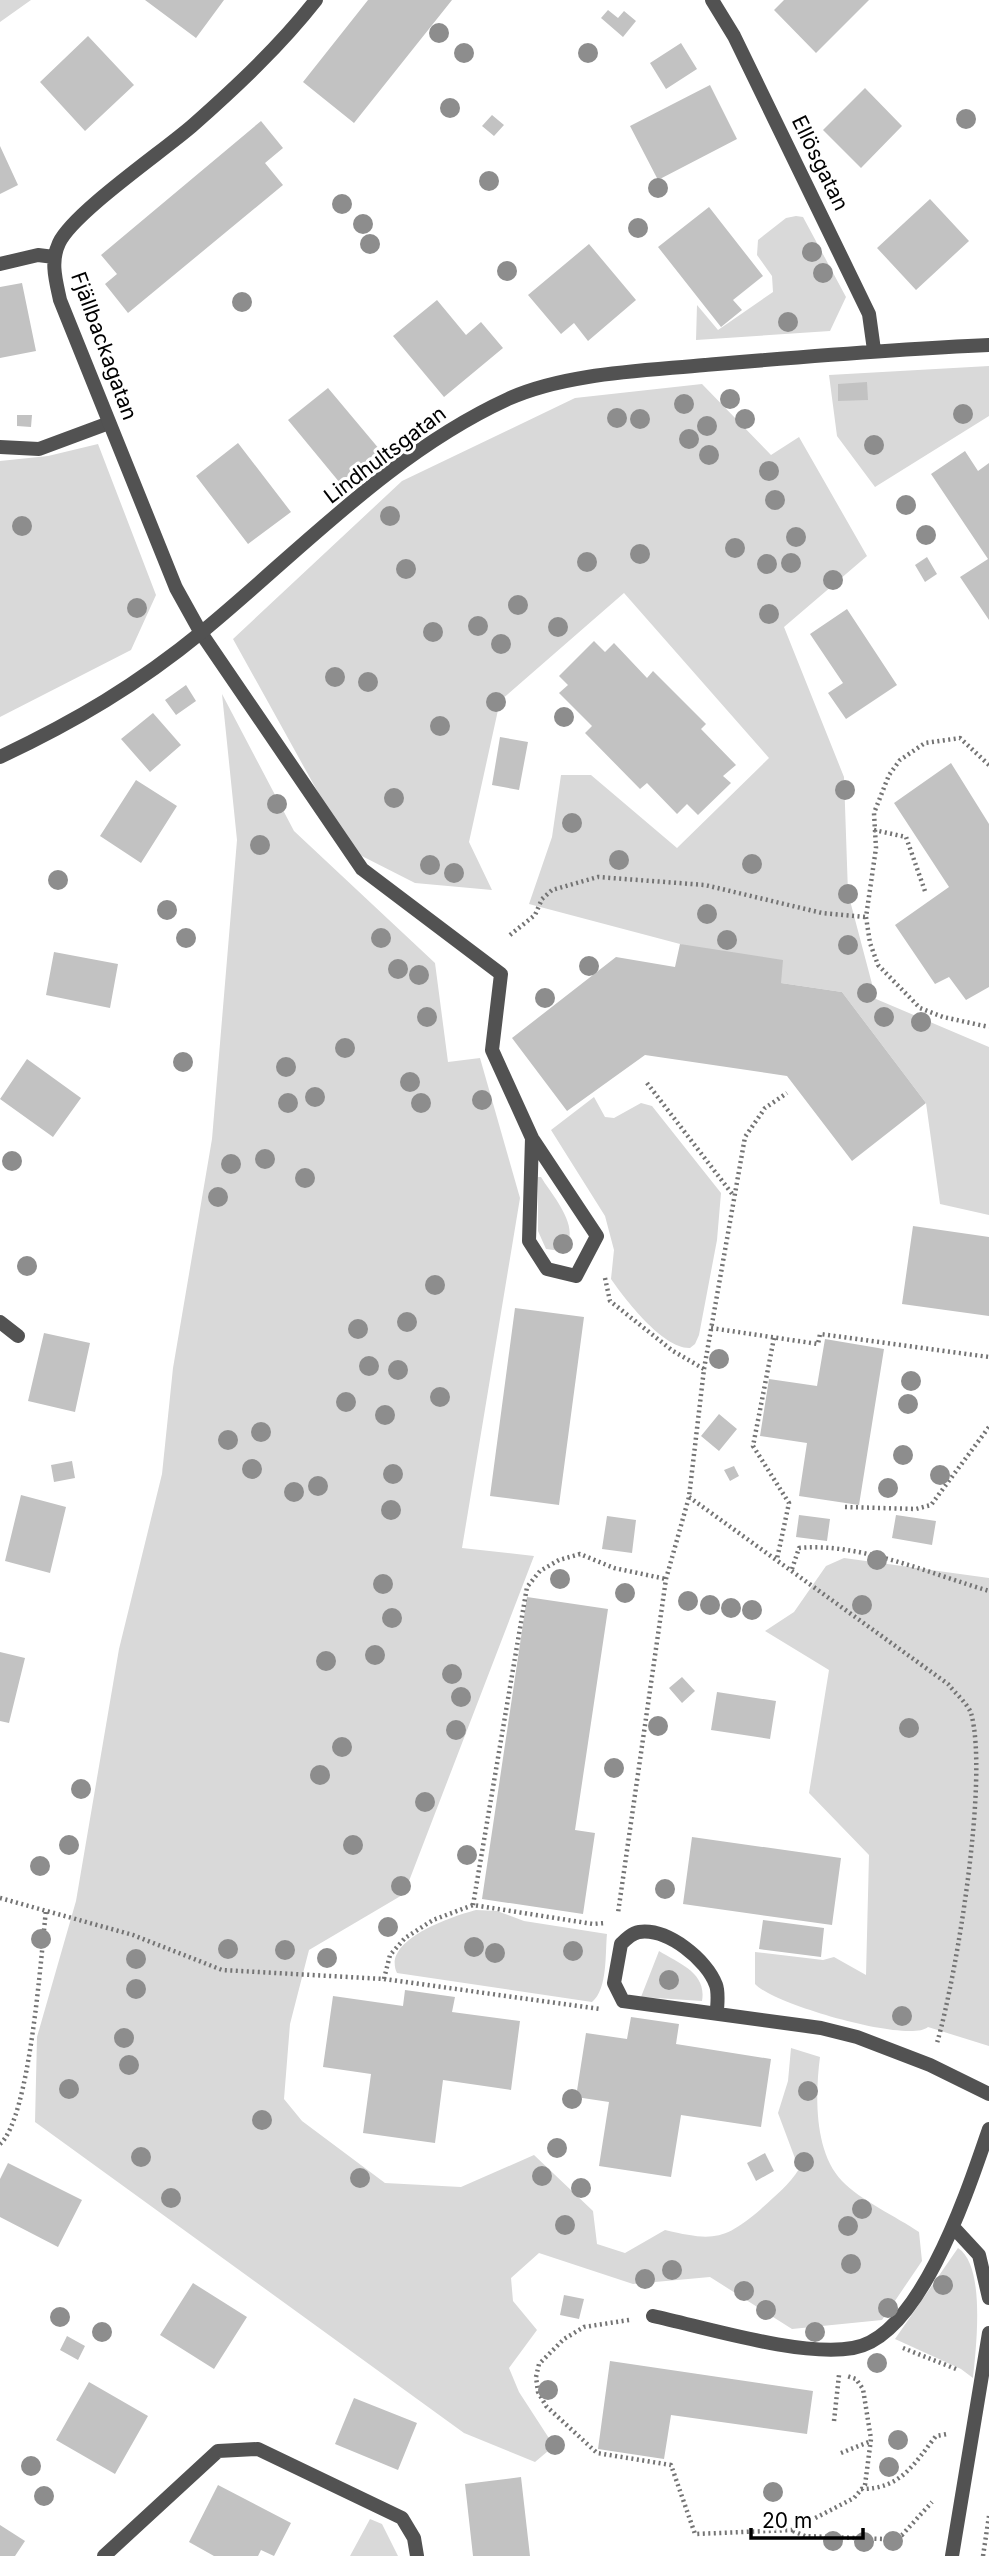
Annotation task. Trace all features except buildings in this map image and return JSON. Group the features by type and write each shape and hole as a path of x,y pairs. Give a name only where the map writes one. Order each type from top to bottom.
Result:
{"street":[{"name":"Fjällbackagatan","path":"316,0 290,33 192,126 69,227 54,257 54,271 60,300 176,588 201,633 362,869 501,974 492,1050 532,1138"},
{"name":"Ellösgatan","path":"712,0 734,36 869,314 874,350"},
{"path":"0,264 38,255 54,257"},
{"name":"Lindhultsgatan","path":"0,757 46,737 120,694 201,633 389,473 449,430 510,398 614,373 874,350 989,345"},
{"path":"0,447 39,449 109,423"},
{"path":"532,1138 597,1236 576,1276 547,1269 529,1241 532,1138"},
{"path":"0,1322 18,1336"},
{"path":"717,2013 717,1988 709,1971 678,1942 649,1932 637,1932 621,1944 614,1983 623,2001 821,2028 857,2037 930,2065 989,2094"},
{"path":"653,2316 803,2348 854,2348 876,2340 890,2330 936,2263 954,2228 989,2129"},
{"path":"954,2228 979,2255 989,2298"},
{"path":"952,2556 989,2333"},
{"path":"104,2556 218,2451 258,2449 402,2518 414,2538 417,2556"}],"path":[{"path":"989,765 960,738 939,739 911,750 889,775 874,813 875,857 866,917 870,943 878,965 920,1008 943,1017 989,1027"},
{"path":"873,830 906,837 926,894"},
{"path":"510,935 535,915 542,899 552,890 598,877 705,885 822,913 866,917"},
{"path":"647,1083 734,1195"},
{"path":"384,1979 390,1955 405,1938 433,1920 473,1905 593,1924 617,1921 666,1579 689,1497 704,1369 745,1137 765,1108 787,1093"},
{"path":"597,1236 610,1301 673,1351 704,1369"},
{"path":"711,1328 818,1344 820,1334 989,1357"},
{"path":"774,1338 752,1446 789,1503 777,1559"},
{"path":"845,1507 916,1509 931,1505 989,1427"},
{"path":"689,1497 948,1684 971,1713 981,1758 979,1821 955,1983 930,2065"},
{"path":"792,1569 799,1548 820,1546 857,1552 989,1591"},
{"path":"473,1905 527,1587 540,1570 559,1560 580,1554 624,1571 666,1579"},
{"path":"0,1898 133,1935 222,1970 384,1979 605,2010 623,2001"},
{"path":"0,2144 10,2136 18,2108 31,2037 46,1910"},
{"path":"653,2316 584,2327 564,2339 539,2364 538,2392 546,2406 597,2453 671,2465 695,2534 792,2530 854,2498 870,2464 871,2441 863,2389 856,2379 839,2375"},
{"path":"876,2340 948,2364 981,2389"},
{"path":"834,2350 839,2375 834,2421"},
{"path":"861,2488 890,2485 918,2463 936,2436 942,2433 952,2438"},
{"path":"841,2453 871,2441"},
{"path":"792,2530 804,2536 884,2539 902,2535 914,2524 937,2493"},
{"path":"983,2556 989,2516"}],"shaded area":[{"path":"0,0 31,0 0,22"},
{"path":"803,217 846,297 830,331 696,340 697,305 718,330 773,292 772,276 757,255 758,240 786,218"},
{"path":"989,366 989,416 875,487 837,436 829,375"},
{"path":"702,384 771,455 799,437 867,556 784,627 844,777 848,893 876,999 989,1047 989,1215 940,1204 926,1103 842,992 781,983 680,944 529,904 552,837 561,775 591,775 677,848 769,758 624,593 500,701 469,842 492,890 415,883 350,850 233,639 402,481 575,398"},
{"path":"98,444 156,595 131,650 0,717 0,461 48,456"},
{"path":"222,694 294,831 435,963 448,1062 480,1058 520,1198 462,1548 534,1556 404,1894 309,1950 290,2024 284,2099 302,2121 385,2183 461,2187 534,2155 593,2211 597,2244 625,2253 665,2230 706,2237 727,2233 748,2220 791,2180 799,2169 778,2113 788,2081 791,2048 820,2057 817,2105 821,2139 833,2169 842,2181 859,2195 919,2232 922,2261 882,2320 792,2329 710,2277 633,2284 539,2253 511,2278 513,2301 537,2330 509,2368 519,2392 554,2446 535,2462 464,2433 35,2122 37,2037 76,1901 119,1649 162,1474 173,1368 212,1139 237,840"},
{"path":"594,1097 605,1117 614,1118 641,1103 652,1106 721,1193 717,1240 699,1335 690,1348 679,1346 657,1332 635,1310 611,1279 614,1250 605,1216 551,1130"},
{"path":"538,1177 541,1177 559,1204 568,1224 568,1243 561,1251 546,1249 538,1231"},
{"path":"844,1558 989,1578 989,2046 928,2027 916,2031 895,2030 841,2019 787,2002 755,1984 755,1952 823,1960 834,1957 866,1975 869,1855 809,1793 829,1670 765,1631 794,1612 826,1566"},
{"path":"476,1910 497,1911 524,1921 607,1934 603,1980 597,1996 592,2002 397,1973 395,1961 399,1950 409,1940 437,1924"},
{"path":"659,1951 696,1976 702,1991 702,2001 641,1997"},
{"path":"958,2248 967,2258 976,2289 977,2328 973,2378 961,2369 895,2339"},
{"path":"370,2519 382,2524 398,2556 350,2556"}]}
